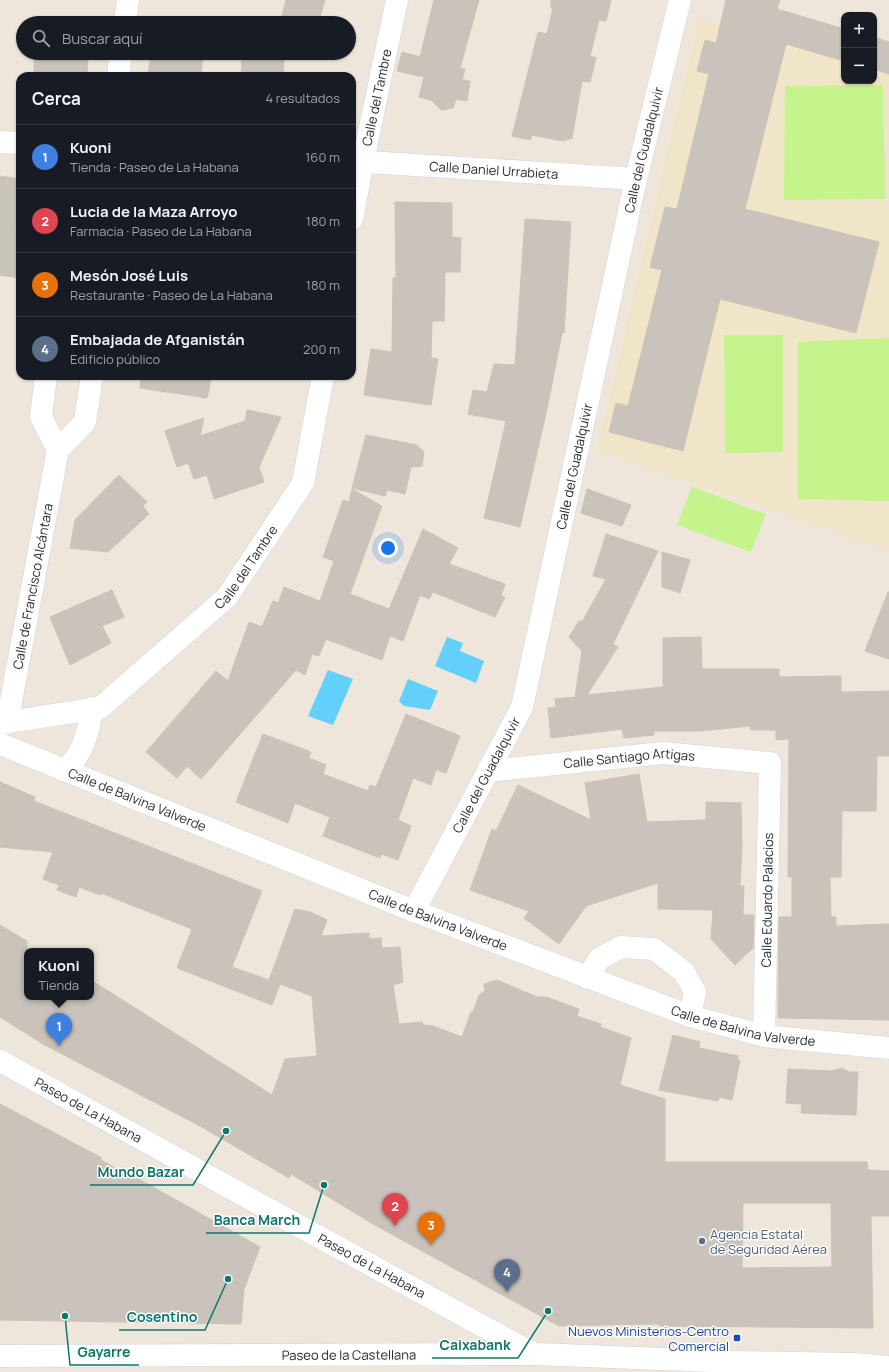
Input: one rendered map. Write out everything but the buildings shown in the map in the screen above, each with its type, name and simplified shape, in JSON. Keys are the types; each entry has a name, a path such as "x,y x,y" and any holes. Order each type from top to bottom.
{"street":[{"path":"126,16 128,0"},
{"name":"Calle del Tambre","path":"356,173 357,161 397,0"},
{"name":"Calle del Guadalquivir","path":"414,912 522,707 636,179 680,0"},
{"path":"119,72 120,60"},
{"path":"0,142 16,143"},
{"name":"Calle Daniel Urrabieta","path":"357,161 636,179"},
{"path":"46,380 41,417 58,450 85,422 91,380"},
{"name":"Calle del Tambre","path":"4,723 92,708 100,708 227,597 303,483 322,380"},
{"name":"Calle de Francisco Alcántara","path":"4,723 58,450"},
{"path":"63,770 71,765 78,757 92,708"},
{"name":"Calle de Balvina Valverde","path":"0,744 414,912 690,1016 764,1036 889,1048"},
{"name":"Calle Santiago Artigas","path":"488,772 663,753 770,763"},
{"name":"Calle Eduardo Palacios","path":"764,1036 770,763"},
{"path":"588,978 599,959 621,947 654,949 684,972 695,992 690,1016"},
{"name":"Paseo de La Habana","path":"0,1061 535,1354"},
{"name":"Paseo de la Castellana","path":"0,1356 535,1354 737,1362 855,1364 889,1367"}],"shaded area":[{"path":"699,19 841,60 841,84 877,84 877,70 889,74 889,551 597,450"}],"green space":[{"path":"883,85 885,199 784,200 785,86"},
{"path":"724,335 783,335 783,452 725,453"},
{"path":"889,338 889,501 798,499 798,342"},
{"path":"692,487 766,514 751,552 677,525"}],"water":[{"path":"447,637 463,643 460,651 484,661 476,683 435,666"},
{"path":"328,670 353,679 333,725 308,716"},
{"path":"408,679 438,691 430,710 404,706 399,701"}],"place":[{"name":"Kuoni","path":"59,1046"},
{"name":"Mundo Bazar","path":"226,1131"},
{"name":"Banca March","path":"324,1185"},
{"name":"Lucia de la Maza Arroyo","path":"395,1226"},
{"name":"Agencia Estatal de Seguridad Aérea","path":"702,1241"},
{"name":"Mesón José Luis","path":"431,1245"},
{"name":"Cosentino","path":"228,1279"},
{"name":"Embajada de Afganistán","path":"507,1292"},
{"name":"Caixabank","path":"548,1311"},
{"name":"Gayarre","path":"65,1316"},
{"name":"Nuevos Ministerios-Centro Comercial","path":"737,1338"}]}
